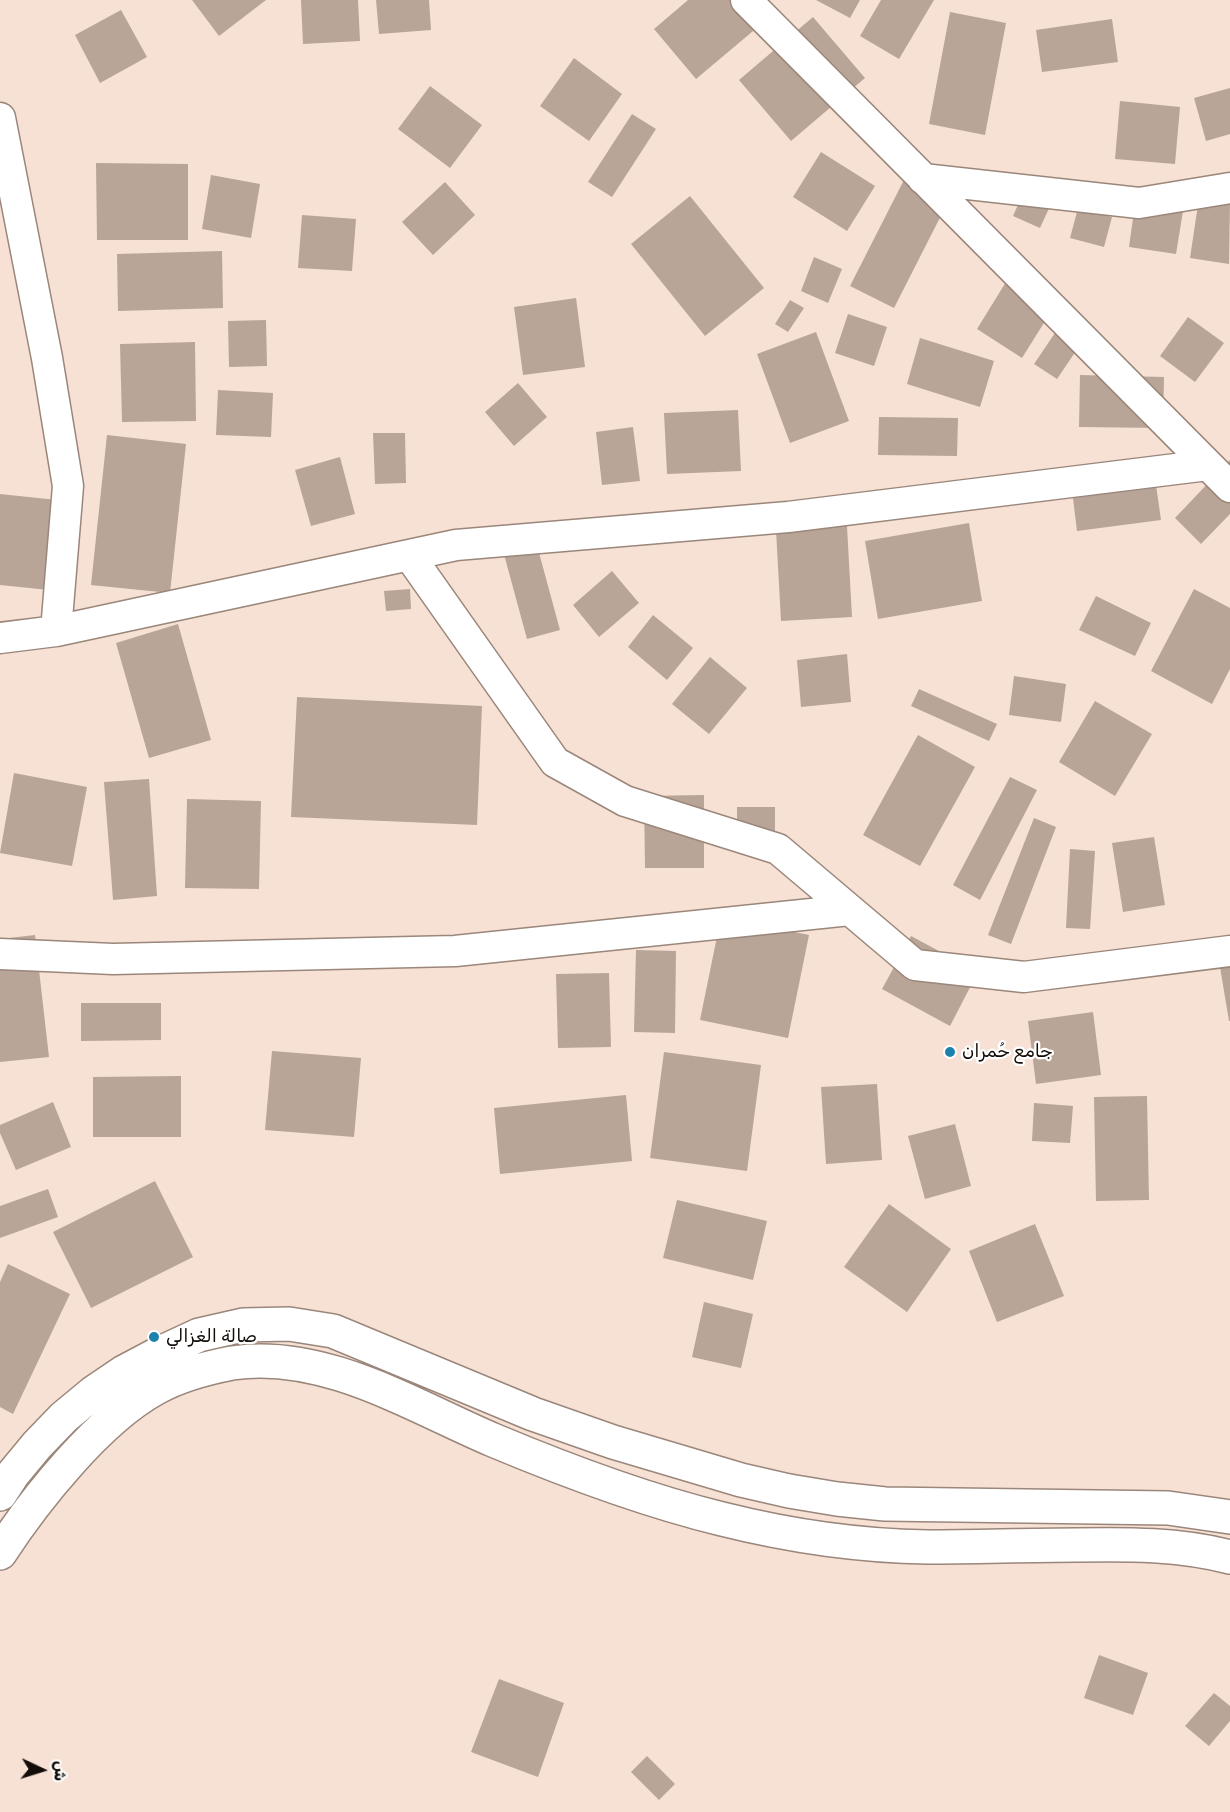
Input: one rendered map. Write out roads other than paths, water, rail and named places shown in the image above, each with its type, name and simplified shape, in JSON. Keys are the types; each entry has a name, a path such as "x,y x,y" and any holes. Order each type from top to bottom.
{"main road":[{"path":"0,1494 37,1444 64,1417 124,1372 199,1335 243,1325 289,1324 333,1331 532,1414 613,1442 741,1480 789,1491 885,1504 1168,1508 1230,1516"},
{"path":"0,1553 39,1499 72,1461 107,1424 130,1404 183,1375 236,1363 264,1362 293,1365 342,1375 379,1388 493,1440 557,1466 722,1519 817,1539 928,1547 1126,1544 1173,1547 1230,1557"},
{"path":"557,1466 572,1427"}],"street":[{"path":"746,0 1230,487"},
{"path":"0,118 47,358 68,486 56,631"},
{"path":"923,179 1139,203 1230,189"},
{"path":"0,638 56,631 456,545 788,517 1208,465"},
{"path":"409,555 555,762 626,801 778,849 915,965 1024,977 1230,951"},
{"path":"0,954 113,959 455,951 849,910"}],"place":[{"name":"جامع حُمران","path":"950,1052"},
{"name":"صالة الغزالي","path":"154,1337"}]}
